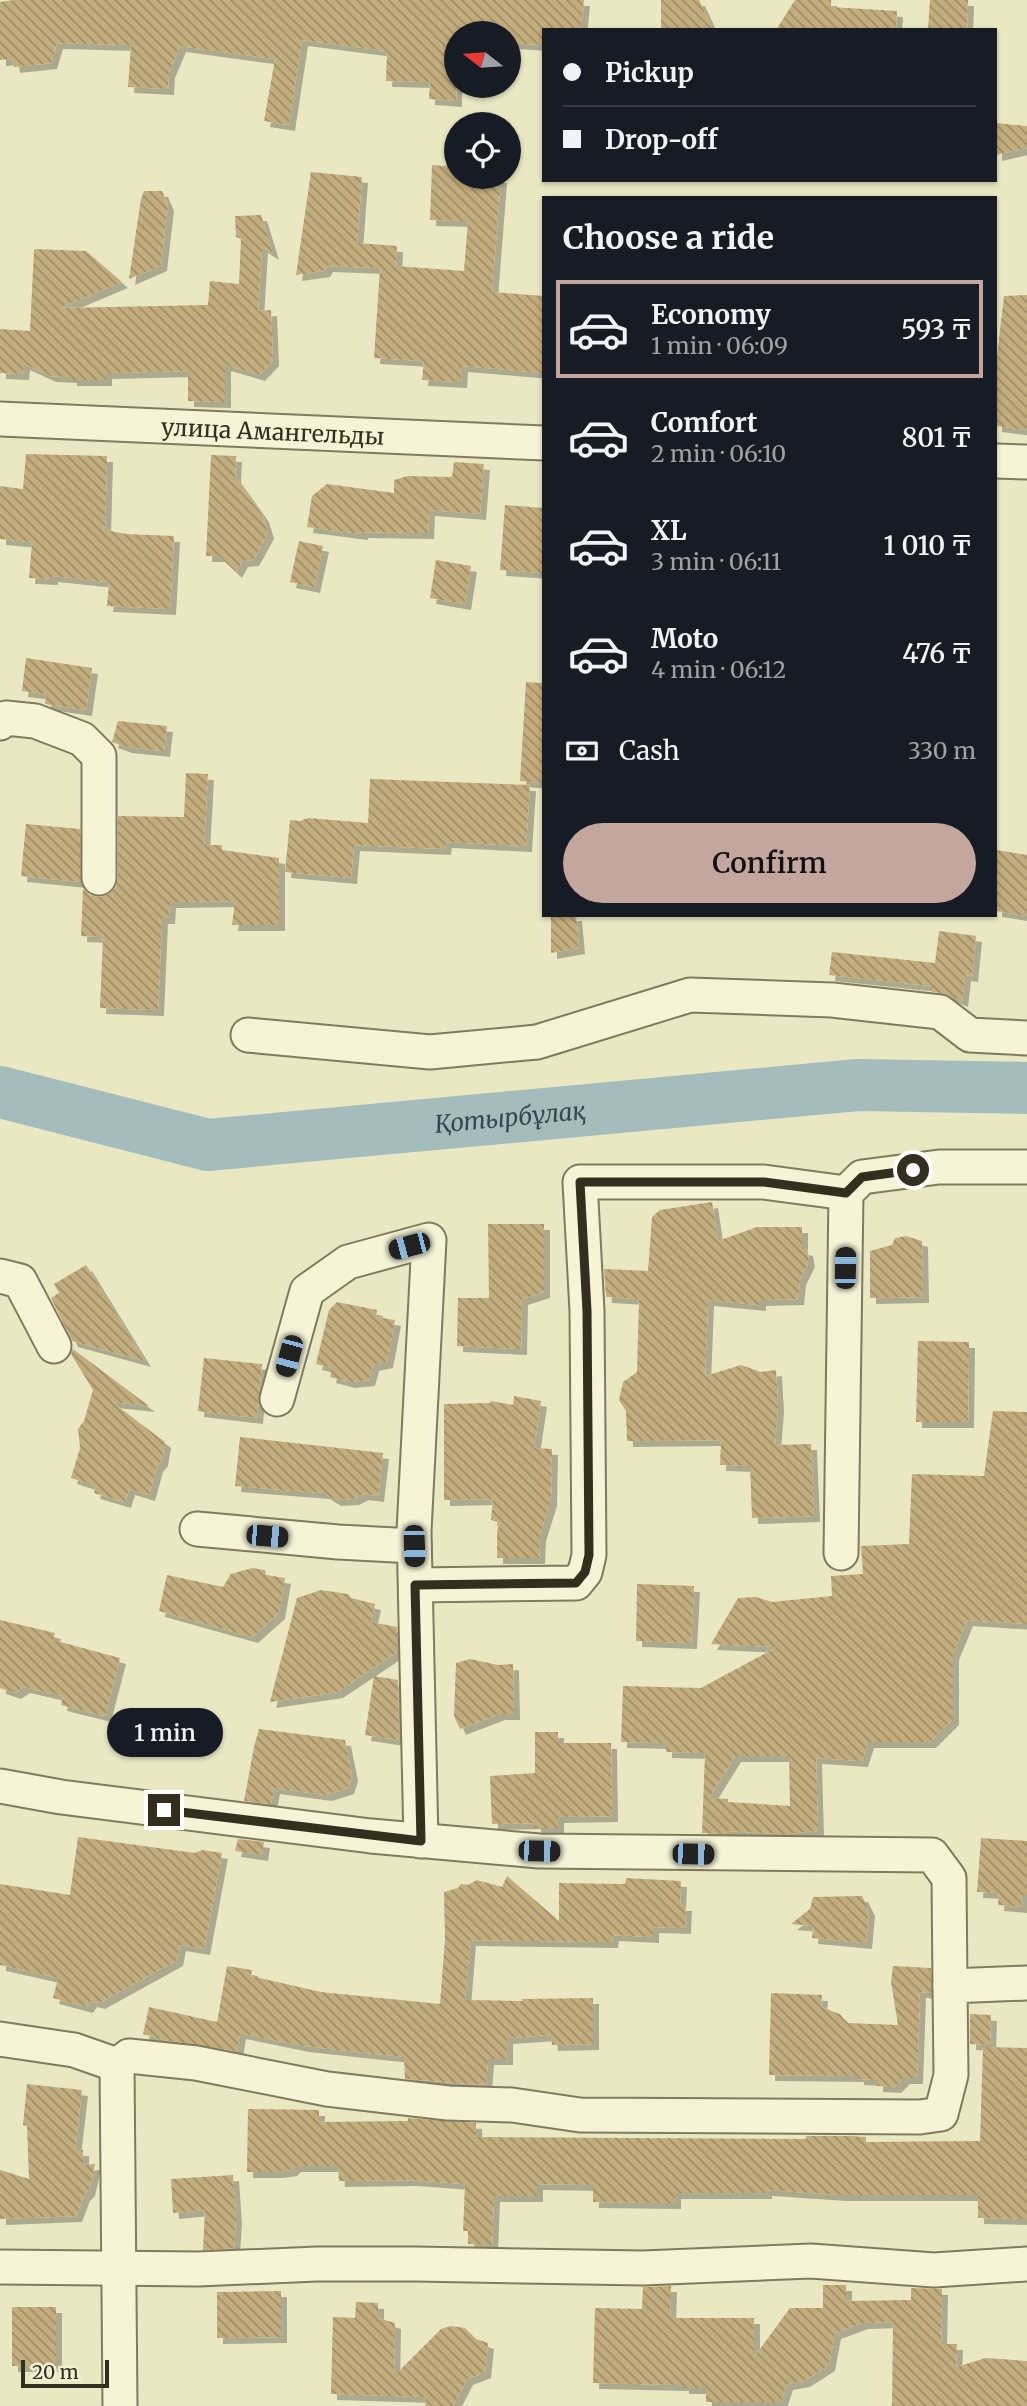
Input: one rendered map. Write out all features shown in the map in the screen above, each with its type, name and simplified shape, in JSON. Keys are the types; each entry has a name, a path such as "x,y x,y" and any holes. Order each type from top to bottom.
{"street":[{"name":"улица Амангельды","path":"0,419 542,443"},
{"path":"997,461 1027,462"},
{"path":"0,723 6,718 35,721 82,739 99,756 99,878"},
{"path":"248,1035 430,1052 537,1042 690,995 832,1000 940,1012 970,1035 1027,1038"},
{"path":"841,1553 846,1193 862,1177 939,1167 1027,1167"},
{"path":"415,1585 576,1583 585,1572 589,1555 587,1311 580,1182 764,1182 846,1193"},
{"path":"277,1399 307,1291 348,1262 429,1240 414,1546 421,1841"},
{"path":"0,1276 20,1281 54,1346"},
{"path":"197,1529 414,1546"},
{"path":"0,1786 61,1797 421,1841 539,1851 932,1855 949,1878 951,2075 941,2113 920,2117 580,2115 512,2105 448,2103 327,2089 196,2063 142,2057 129,2056 117,2065"},
{"path":"950,1986 1027,1983"},
{"path":"0,2039 74,2050 117,2065"},
{"path":"117,2065 120,2406"},
{"path":"0,2267 198,2270 317,2264 415,2264 643,2268 811,2260 934,2270 1027,2264"}],"building":[{"path":"14,0 584,0 581,28 542,28 542,45 522,44 522,21 444,21 444,98 456,98 456,101 429,99 430,82 386,81 387,51 302,40 289,125 264,121 275,59 180,46 169,72 168,89 128,87 131,45 57,43 51,63 14,67 13,59 0,60 0,2"},
{"path":"661,0 699,0 712,28 661,28"},
{"path":"795,0 831,0 831,7 897,11 896,28 777,28"},
{"path":"930,0 968,0 967,28 928,28"},
{"path":"997,123 1027,126 1027,148 997,155"},
{"path":"432,165 444,166 444,189 500,189 492,292 542,296 542,373 462,366 461,382 422,380 424,361 374,358 380,268 327,266 324,271 296,275 311,172 362,177 357,243 397,246 396,266 464,271 468,221 430,220"},
{"path":"144,191 162,191 168,205 161,265 129,279 141,199"},
{"path":"261,215 273,254 262,247 258,311 271,310 273,360 259,375 225,365 225,402 188,401 188,371 106,373 106,380 71,380 71,377 50,376 24,364 23,374 0,373 0,329 30,331 34,249 86,251 122,282 60,308 208,305 210,281 239,284 241,239 236,237 235,216"},
{"path":"1027,295 1027,430 997,426 997,356 1004,296"},
{"path":"26,454 107,456 105,530 126,534 174,536 170,609 107,606 109,582 52,576 52,579 29,578 32,542 0,539 0,486 23,489"},
{"path":"211,455 236,456 235,477 263,516 268,533 253,560 242,561 236,572 219,556 206,556"},
{"path":"454,462 484,464 480,514 429,510 428,533 362,534 307,527 312,496 327,484 394,493 394,480 408,476 452,477"},
{"path":"505,505 542,508 542,573 500,570"},
{"path":"299,541 323,546 314,587 290,582"},
{"path":"436,560 471,566 465,604 430,598"},
{"path":"26,658 92,668 86,710 45,704 46,694 22,691"},
{"path":"526,682 542,683 542,783 520,781"},
{"path":"118,721 167,726 164,751 126,747 112,742"},
{"path":"186,773 208,774 204,845 222,845 222,850 279,858 279,925 232,925 235,901 170,902 169,918 162,918 158,1010 100,1008 103,937 81,936 83,889 90,895 100,897 109,894 116,887 118,816 184,817"},
{"path":"370,779 530,785 526,846 446,842 445,849 354,845 351,878 285,872 290,820 308,818 368,823"},
{"path":"26,824 80,829 81,882 21,876"},
{"path":"997,850 1027,855 1027,916 997,911"},
{"path":"551,917 576,917 579,948 551,953"},
{"path":"939,931 976,936 972,976 965,975 962,1001 943,993 932,992 932,986 829,975 832,952 935,963"},
{"path":"712,1202 718,1241 757,1227 802,1227 802,1249 807,1250 809,1261 800,1279 798,1299 760,1300 760,1305 708,1300 705,1376 741,1365 761,1372 776,1370 778,1406 775,1445 811,1444 814,1516 752,1518 750,1466 720,1465 721,1440 627,1441 626,1411 619,1400 623,1382 637,1372 639,1299 606,1297 604,1269 648,1271 652,1217 660,1210"},
{"path":"488,1224 544,1224 544,1292 522,1299 521,1349 457,1346 458,1298 489,1298"},
{"path":"906,1236 922,1241 923,1297 870,1298 870,1251 892,1245 895,1238"},
{"path":"86,1265 145,1361 72,1341 51,1298 59,1293 54,1284"},
{"path":"337,1302 377,1310 376,1317 395,1320 387,1362 373,1365 369,1380 349,1382 330,1377 332,1368 316,1364 329,1310"},
{"path":"918,1341 969,1342 968,1422 916,1422"},
{"path":"73,1349 149,1406 112,1402 165,1442 162,1460 157,1466 149,1495 129,1489 125,1502 94,1493 96,1486 71,1478 80,1448 78,1429 84,1421 93,1390 71,1354"},
{"path":"204,1358 262,1364 257,1418 198,1411"},
{"path":"514,1396 541,1401 534,1448 552,1449 551,1500 540,1535 539,1558 497,1558 497,1531 500,1523 491,1520 493,1499 444,1500 444,1404 491,1401 513,1405"},
{"path":"993,1411 1027,1412 1027,1624 967,1620 953,1654 953,1719 930,1742 868,1742 862,1761 816,1758 818,1831 783,1834 727,1831 727,1834 702,1833 705,1753 666,1752 666,1743 621,1742 623,1686 701,1688 777,1647 711,1644 738,1598 756,1597 772,1602 832,1596 831,1576 863,1574 861,1546 909,1544 912,1474 984,1476","holes":["735,1756 789,1756 790,1806 728,1802 728,1799 709,1798"]},
{"path":"240,1437 383,1453 378,1496 363,1494 353,1499 335,1500 324,1493 235,1486"},
{"path":"252,1568 265,1570 266,1575 285,1578 279,1613 252,1637 159,1611 167,1575 223,1587 231,1574"},
{"path":"637,1584 694,1586 691,1643 636,1641"},
{"path":"321,1590 348,1594 351,1598 375,1604 371,1622 397,1627 397,1652 337,1692 270,1702 297,1598"},
{"path":"0,1620 55,1633 53,1640 120,1658 105,1716 61,1705 63,1696 24,1687 15,1693 0,1688"},
{"path":"470,1659 498,1665 513,1664 514,1714 499,1714 460,1729 454,1716 456,1663"},
{"path":"374,1676 398,1680 399,1740 365,1735"},
{"path":"259,1729 345,1740 352,1775 348,1788 326,1795 274,1788 271,1804 244,1801"},
{"path":"535,1732 558,1732 558,1743 611,1743 612,1816 558,1817 558,1828 535,1828 535,1823 492,1824 490,1776 535,1773"},
{"path":"78,1837 195,1853 202,1850 222,1853 204,1949 180,1945 177,1960 99,2003 91,2001 87,2007 53,1998 58,1978 0,1965 0,1884 70,1895"},
{"path":"981,1838 1027,1841 1027,1895 1022,1895 1021,1907 998,1905 999,1893 977,1892"},
{"path":"238,1839 264,1842 262,1855 235,1851"},
{"path":"507,1876 559,1921 559,1883 625,1884 626,1878 681,1881 680,1905 686,1905 685,1928 653,1927 653,1937 613,1935 612,1942 470,1940 465,2000 593,1998 593,2044 552,2045 551,2035 507,2038 507,2059 488,2059 486,2085 405,2079 404,2057 303,2046 240,2033 237,2051 164,2040 143,2034 149,2007 217,2022 227,1966 252,1970 251,1976 321,1992 440,2004 445,1939 444,1892 477,1880 502,1887"},
{"path":"862,1896 869,1910 866,1943 812,1938 813,1926 791,1924 810,1909 813,1897"},
{"path":"893,1966 931,1968 931,1993 920,1992 917,2078 904,2078 895,2087 877,2086 877,2080 858,2079 858,2076 769,2075 771,1993 822,1995 821,2007 840,2014 847,2023 898,2025 891,1982"},
{"path":"970,2014 991,2015 990,2045 970,2044"},
{"path":"983,2047 1027,2048 1027,2219 978,2218 978,2195 841,2195 766,2190 766,2193 675,2193 675,2203 593,2202 593,2185 537,2184 537,2196 494,2196 492,2245 468,2244 468,2231 463,2231 465,2184 411,2180 339,2181 338,2166 295,2166 291,2170 277,2172 247,2172 248,2109 319,2110 319,2122 408,2121 408,2118 476,2123 476,2137 806,2139 806,2136 849,2136 866,2137 866,2142 980,2141"},
{"path":"27,2084 82,2090 75,2150 83,2150 83,2165 95,2164 89,2190 84,2195 76,2216 0,2219 0,2170 29,2179 27,2126 23,2125"},
{"path":"233,2175 236,2218 234,2248 203,2250 205,2210 173,2213 171,2179"},
{"path":"823,2285 846,2285 846,2301 911,2300 911,2288 942,2289 941,2344 957,2344 956,2367 986,2358 1027,2361 1027,2406 892,2406 893,2322 862,2323 835,2333 829,2365 804,2381 787,2384 781,2402 706,2402 706,2388 593,2383 595,2308 642,2309 643,2287 671,2286 670,2318 754,2318 754,2357 790,2308 823,2308"},
{"path":"281,2291 281,2337 217,2338 217,2292"},
{"path":"356,2302 378,2303 378,2318 395,2323 394,2376 441,2329 451,2326 465,2328 476,2339 488,2343 485,2372 467,2379 453,2406 425,2406 426,2397 331,2394 333,2317 355,2318"},
{"path":"12,2307 56,2307 56,2366 12,2366"}],"waterway":[{"name":"Қотырбұлақ","path":"0,1092 208,1145 858,1085 1027,1088"}],"route":[{"path":"164,1810 421,1841 415,1585 576,1583 585,1572 589,1555 587,1311 580,1182 764,1182 846,1193 862,1177 913,1170"}]}
